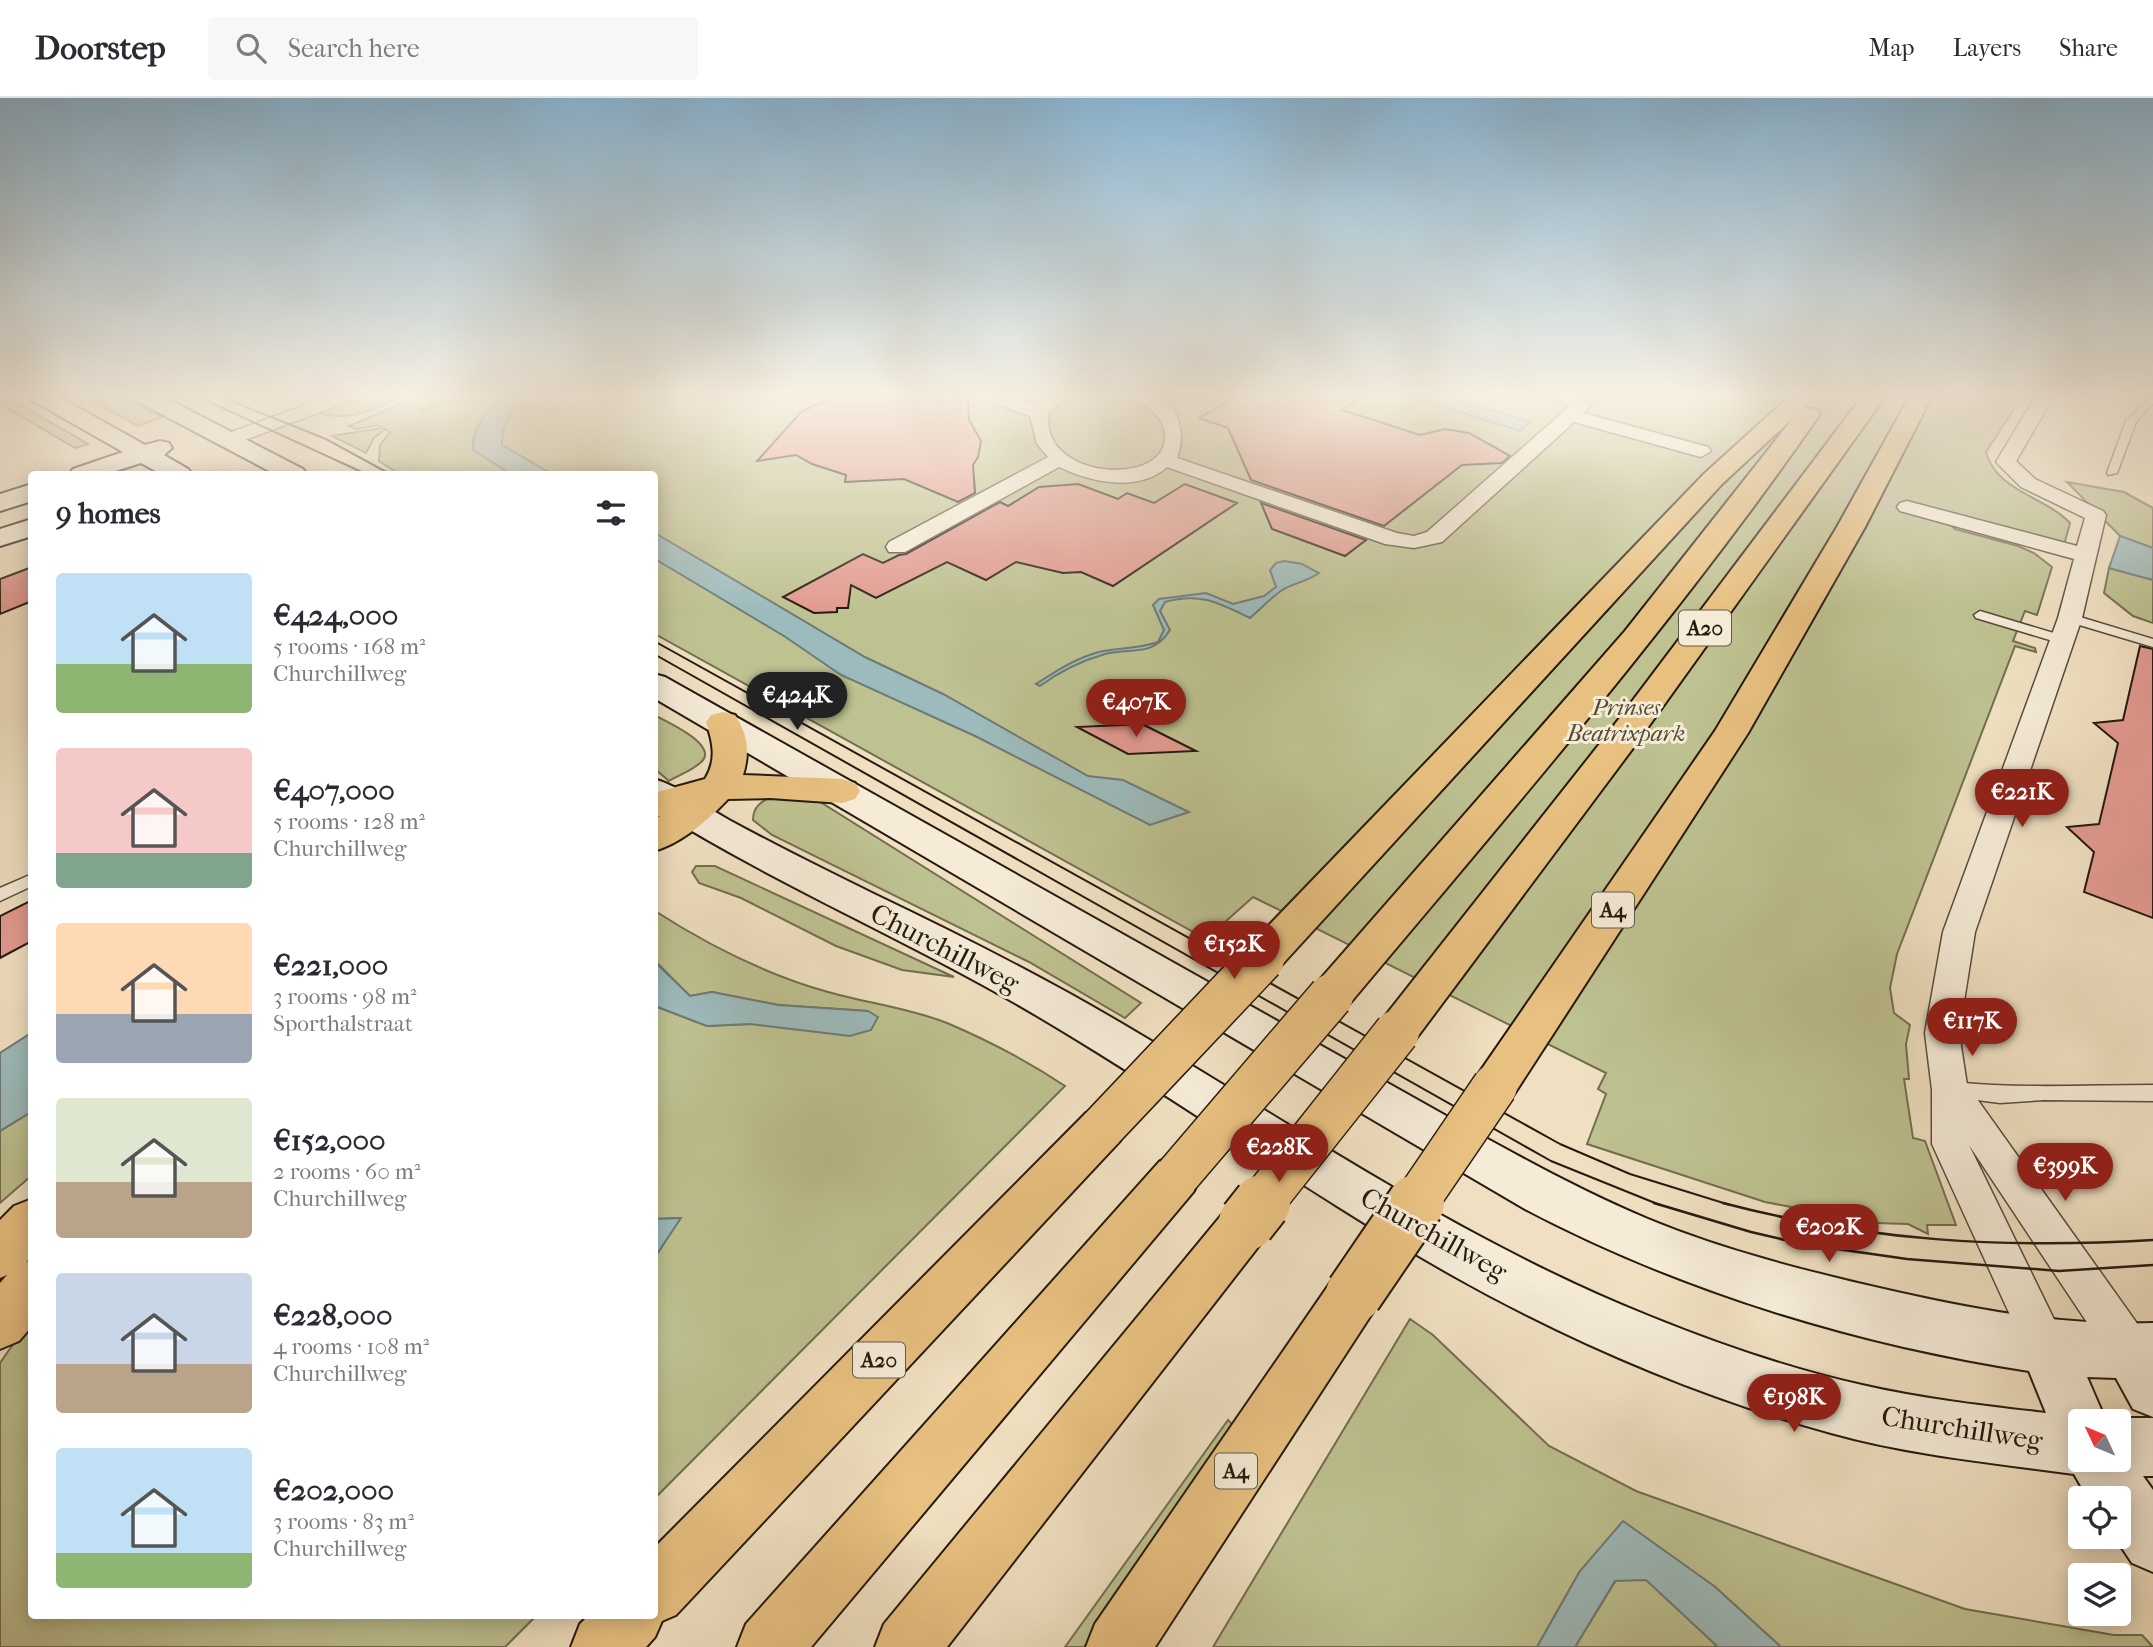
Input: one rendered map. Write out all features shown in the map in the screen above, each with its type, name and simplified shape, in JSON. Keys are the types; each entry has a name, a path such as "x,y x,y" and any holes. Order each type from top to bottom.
{"highway":[{"name":"A20","path":"658,1589 1103,1127 1727,466"},
{"name":"A20","path":"769,1647 1177,1176 1582,702 1771,466"},
{"name":"A20","path":"907,1647 1397,1032 1629,730 1823,466"},
{"name":"A4","path":"1118,1647 1731,733 1883,466"},
{"path":"719,787 728,773 733,749 723,722"},
{"path":"658,827 667,803 719,787 769,786 842,791"},
{"path":"0,1254 28,1226"},
{"path":"0,1323 28,1290"},
{"path":"603,1647 629,1619"}],"main road":[{"path":"113,471 154,467"},
{"path":"0,503 28,493"},
{"path":"0,521 28,511"},
{"path":"0,538 28,528"},
{"path":"658,686 1440,1136 1599,1221 1720,1269 1830,1302 1950,1331 2146,1363"},
{"name":"Churchillweg","path":"667,803 716,832 1053,1004 1372,1201 1472,1259 1590,1316 1700,1361 1832,1406 1913,1423 2068,1444"},
{"path":"2046,1346 2073,1409"},
{"path":"2132,1447 2153,1447"},
{"path":"2104,1472 2153,1542"}],"street":[{"path":"897,547 1045,466"},
{"path":"1073,466 1096,475 1122,477 1144,473 1157,466"},
{"path":"1182,466 1392,539 1414,542 1434,537 1503,466"},
{"path":"2010,466 2028,483 2096,515 2066,629 1959,932 1942,1033 1950,1090 1951,1144 2046,1346"},
{"path":"1907,507 2085,555"},
{"path":"1950,1090 1999,1155 2057,1247 2146,1363"}],"lane":[{"path":"2112,473 2114,466"},
{"path":"1980,615 2153,643"},
{"path":"0,895 28,881"},
{"path":"1950,1090 2000,1096 2044,1092 2153,1093"}],"green space":[{"name":"Prinses Beatrixpark","path":"387,466 1992,466 2011,485 2048,506 2070,523 2064,545 1934,510 1955,529 2018,546 2034,553 2052,567 2037,615 2025,611 2013,641 2035,648 2036,652 2015,646 1897,954 1890,988 1894,1013 1910,1025 1906,1044 1909,1079 1904,1079 1913,1138 1925,1141 1956,1225 1927,1225 1928,1234 1908,1224 1875,1223 1765,1202 1587,1144 1606,1094 1598,1089 1606,1073 1253,897 1206,939 658,636 658,471 394,471"},
{"path":"2067,482 2124,492 2153,508 2153,548 2120,536"},
{"path":"2109,568 2153,580 2153,623 2133,616 2104,593"},
{"path":"658,717 696,740 703,747 705,754 696,766 669,781 658,772"},
{"path":"776,794 817,800 1141,1003 1125,1018 1029,962 772,835 753,820 753,815 760,804"},
{"path":"696,866 715,866 954,977 902,970 836,946 741,898 699,883 692,872"},
{"path":"658,913 717,947 783,977 828,992 918,1013 947,1023 1037,1068 1065,1086 658,1495 658,1252 680,1218 658,1219 658,1007 707,1026 868,1011 778,1005 712,992 690,996 658,964"},
{"path":"28,1114 28,1179 0,1203 0,1131"},
{"path":"1410,1319 1433,1335 1549,1446 1636,1491 1965,1609 2114,1635 2142,1635 2153,1647 1781,1647 1714,1586 1580,1571 1537,1647 1213,1647"},
{"path":"28,1323 28,1619 533,1619 505,1647 0,1647 0,1363"},
{"path":"1228,1420 1236,1428 1084,1647 1065,1647"},
{"path":"1616,1580 1647,1580 1718,1647 1575,1647"}],"water":[{"path":"499,466 539,466 547,471 506,471"},
{"path":"658,535 865,657 943,694 1088,776 1123,780 1189,812 1150,825 975,736 841,675 784,636 658,561"},
{"path":"2120,536 2153,548 2153,580 2109,568"},
{"path":"1284,561 1302,564 1319,573 1280,592 1250,618 1219,604 1199,599 1165,602 1160,611 1170,630 1156,645 1141,650 1105,654 1079,663 1040,686 1036,684 1066,665 1091,655 1158,642 1164,630 1153,605 1159,599 1206,593 1233,604 1264,596 1276,587 1270,570 1276,563"},
{"path":"658,965 690,996 712,992 778,1005 868,1011 878,1017 871,1030 850,1036 750,1024 707,1026 658,1007"},
{"path":"28,1035 28,1114 0,1131 0,1053"},
{"path":"681,1218 658,1252 658,1219"},
{"path":"1623,1521 1714,1586 1781,1647 1718,1647 1646,1580 1615,1581 1575,1647 1537,1647 1580,1571"}],"building":[{"path":"819,466 973,466 975,493 958,502 904,479 845,482 846,475"},
{"path":"1245,466 1460,466 1384,526 1251,480"},
{"path":"1078,484 1118,499 1127,493 1154,503 1185,484 1237,503 1113,586 1081,572 1063,573 1016,562 986,580 947,562 876,598 851,585 848,608 837,608 837,612 814,613 783,597 863,554 883,563 906,554 1000,502 1008,506 1039,487"},
{"path":"1261,503 1366,540 1345,556 1272,529"},
{"path":"28,568 28,603 0,614 0,579"},
{"path":"2140,646 2153,649 2153,918 2084,892 2094,852 2067,827 2099,824 2118,743 2094,723 2123,720"},
{"path":"1142,724 1196,751 1128,754 1077,727"},
{"path":"28,902 28,943 0,958 0,916"}],"tunnel":[{"path":"1757,466 1907,507"}],"tram line":[{"path":"349,466 359,471"},
{"path":"376,466 385,471"},
{"path":"658,643 1560,1144 1630,1174 1725,1204"},
{"path":"658,656 1551,1161 1658,1204"},
{"path":"1654,1203 1658,1204"},
{"path":"1658,1204 1802,1244 1907,1259 2059,1271 2153,1265"},
{"path":"1725,1204 1830,1226 1936,1239 2043,1243 2153,1240"},
{"path":"1725,1204 1730,1205"}]}
